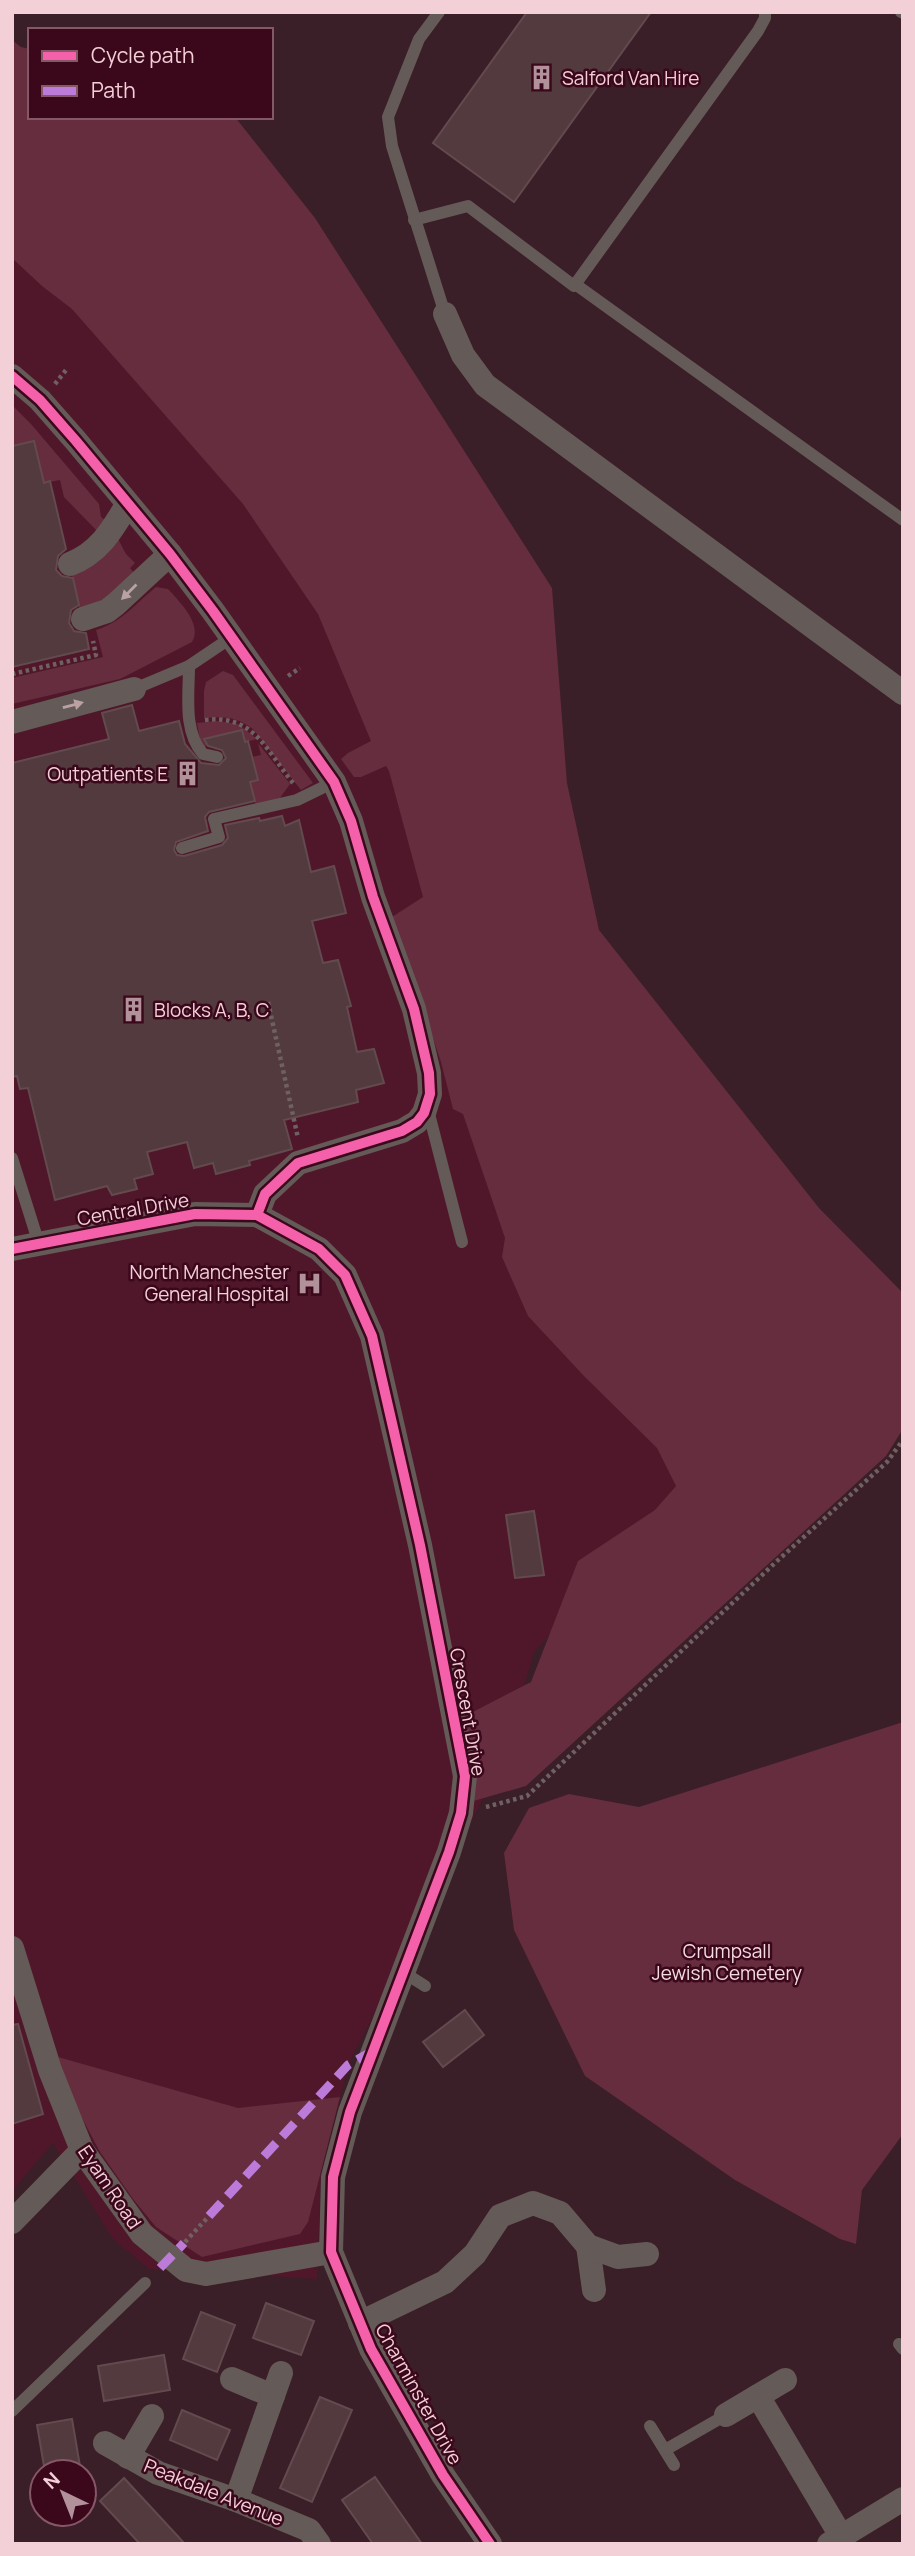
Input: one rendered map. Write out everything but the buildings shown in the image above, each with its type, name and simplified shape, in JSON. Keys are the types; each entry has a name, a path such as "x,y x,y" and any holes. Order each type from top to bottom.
{"street":[{"path":"445,314 463,355 485,384 903,693"},
{"path":"12,376 40,400 170,554 334,782 351,821 373,897 414,1009 429,1073 430,1094 427,1106 417,1122 402,1130 298,1163 265,1194 257,1215"},
{"path":"69,564 88,556 101,544 127,505"},
{"path":"83,619 107,611 170,554"},
{"path":"12,722 134,689"},
{"name":"Central Drive","path":"12,1249 195,1214 257,1215"},
{"name":"Crescent Drive","path":"257,1215 319,1249 345,1275 372,1336 419,1545 465,1776 461,1814 449,1852 350,2112 333,2177 331,2252"},
{"name":"Eyam Road","path":"12,1948 50,2070 82,2150 142,2234 186,2270 206,2274 331,2252"},
{"path":"12,2222 82,2150"},
{"path":"360,2323 445,2282 475,2254 500,2216 533,2203 560,2213 588,2246 618,2257 648,2254"},
{"path":"588,2246 593,2290"},
{"name":"Charminster Drive","path":"331,2252 371,2349 443,2475 491,2544"},
{"path":"232,2379 277,2385 236,2500"},
{"path":"726,2415 785,2380"},
{"path":"758,2396 835,2540 903,2499"},
{"path":"128,2457 152,2416"},
{"name":"Peakdale Avenue","path":"105,2443 158,2473 236,2500 309,2530 319,2544"}],"lane":[{"path":"439,12 419,39 388,117 392,146 445,314"},
{"path":"575,284 758,32 765,12"},
{"path":"414,220 468,206 574,286 575,284 903,520"},
{"path":"134,689 189,666 232,637"},
{"path":"189,666 192,737 203,754 216,757"},
{"path":"182,848 219,838 214,819 304,797 334,782"},
{"path":"427,1106 462,1241"},
{"path":"12,1158 17,1188 39,1244"},
{"path":"403,1972 425,1986"},
{"path":"12,2411 145,2283"},
{"path":"665,2450 726,2415"},
{"path":"650,2426 674,2465"}],"path":[{"path":"50,390 66,370"},
{"path":"281,680 300,667"},
{"path":"200,720 225,719 247,726 304,797"},
{"path":"268,1002 303,1161"},
{"path":"461,1814 527,1796 776,1562 887,1462 903,1440"},
{"path":"184,2243 209,2216"}],"shaded area":[{"name":"North Manchester General Hospital","path":"12,210 285,490 707,1463 534,1652 502,1761 348,2065 321,2173 317,2279 149,2269 113,2239 53,2143 12,2191"}],"green space":[{"path":"12,40 28,49 28,119 237,119 315,218 552,588 567,783 599,930 819,1208 903,1293 903,1429 886,1456 526,1786 470,1802 465,1716 531,1682 578,1561 655,1510 676,1486 657,1448 528,1316 502,1257 505,1238 463,1114 453,1109 441,1062 392,917 423,897 389,771 386,766 361,777 354,777 341,759 371,741 318,614 243,504 72,309 12,258"},
{"path":"12,405 99,504 101,517 106,521 99,533 64,497 60,480 44,483 12,446"},
{"path":"117,537 126,554 135,563 130,568 135,574 119,591 80,611 71,571"},
{"path":"156,587 168,589 189,614 195,628 192,642 120,679 12,704 12,678 103,657 96,630 121,617"},
{"path":"223,671 233,675 313,783 301,790 247,725 230,718 204,718 206,682"},
{"path":"216,721 238,724 257,739 245,742 242,730 216,736 217,743 203,747 197,723"},
{"path":"258,743 290,784 280,798 256,806 250,782 258,780 252,757 261,755"},
{"name":"Crumpsall Jewish Cemetery","path":"903,1722 903,2134 862,2190 856,2244 840,2239 735,2180 585,2076 514,1930 504,1853 529,1808 569,1794 639,1807"},
{"path":"58,2057 238,2108 340,2097 308,2222 300,2234 202,2257 156,2227 100,2152 74,2103"}],"marked path":[{"path":"209,2216 348,2065 373,2051"},
{"path":"160,2268 184,2243"}],"cycle path":[{"path":"12,376 40,400 170,554 334,782 351,821 373,897 414,1009 429,1073 430,1094 424,1113 417,1122 402,1131 298,1163 265,1194 257,1215"},
{"path":"12,1249 195,1214 257,1215 319,1249 345,1275 372,1336 420,1545 465,1776 461,1813 449,1852 350,2112 333,2177 331,2252 371,2349 443,2475 490,2544"}],"place":[{"name":"Salford Van Hire","path":"542,78"},
{"name":"Outpatients E","path":"188,774"},
{"name":"Blocks A, B, C","path":"134,1010"},
{"name":"North Manchester General Hospital","path":"309,1283"}]}
